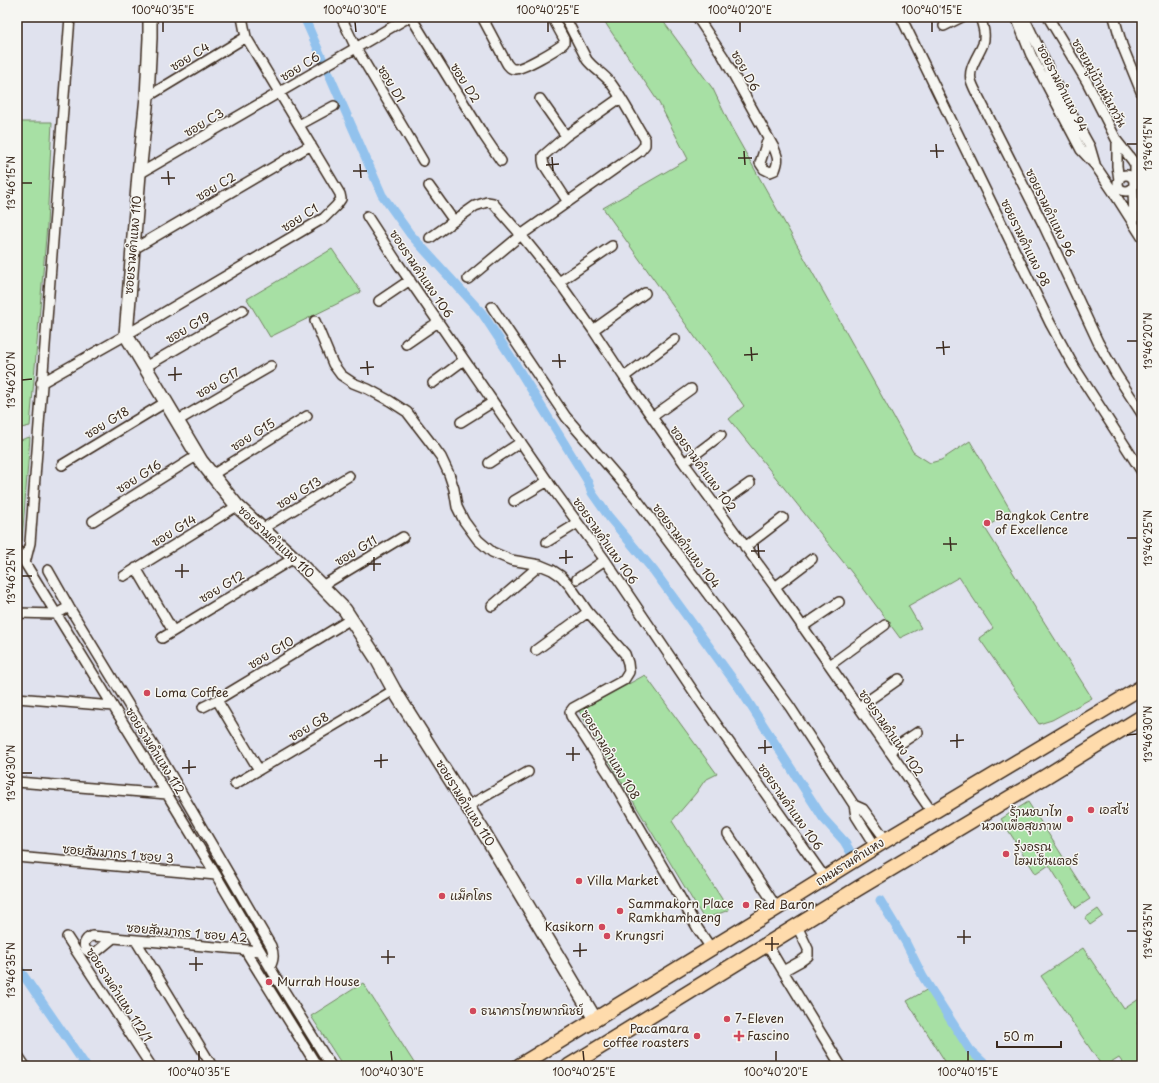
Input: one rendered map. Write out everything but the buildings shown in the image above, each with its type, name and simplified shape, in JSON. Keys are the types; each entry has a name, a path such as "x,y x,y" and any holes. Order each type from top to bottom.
{"main road":[{"name":"ถนนรามคำแหง","path":"529,1064 595,1019 881,843 1142,687"},
{"path":"569,1066 1142,717"}],"street":[{"path":"25,563 30,543 70,17"},
{"name":"ซอยรามคำแหง 110","path":"150,17 146,97 126,335 177,421 212,475 237,506 294,558 345,610 468,806 595,1019"},
{"name":"ซอย C1","path":"42,383 324,218 341,199 340,194 246,37 242,17"},
{"name":"ซอย D1","path":"341,17 356,48 423,161"},
{"name":"ซอย C6","path":"280,93 410,17"},
{"name":"ซอย D2","path":"410,17 501,161"},
{"path":"482,17 507,64 511,69 516,70 541,58 564,43 564,39 552,17"},
{"name":"ซอย D6","path":"696,17 723,56 768,138"},
{"name":"ซอยรามคําแหง 98","path":"901,17 1054,330 1077,372 1142,472"},
{"path":"944,26 962,17"},
{"name":"ซอยรามคําแหง 96","path":"980,17 984,33 983,43 973,66 971,80 1043,224 1098,342 1116,374 1142,414"},
{"name":"ซอยรามคําแหง 94","path":"1016,17 1031,55 1081,150 1095,165 1142,237"},
{"name":"ซอยรามคําแหง 94","path":"1024,17 1060,93 1090,147 1095,165"},
{"name":"ซอยหมู่บ้านนันทวัน","path":"1048,17 1087,82 1117,141 1135,165 1134,224"},
{"path":"1114,17 1122,45 1142,94"},
{"path":"468,279 522,235 640,151 645,145 644,139 620,98 609,81 587,60 566,20"},
{"name":"ซอย C4","path":"146,97 246,37"},
{"name":"ซอย C3","path":"139,174 280,93"},
{"path":"568,202 542,160 543,156 566,136 620,98"},
{"path":"540,99 566,136"},
{"path":"299,125 334,106"},
{"name":"ซอยหมู่บ้านนันทวัน","path":"1117,141 1119,184 1125,209"},
{"name":"ซอย C2","path":"132,250 311,145"},
{"path":"1123,175 1126,175 1132,177 1134,185 1126,191 1119,184 1123,175"},
{"path":"430,186 454,221"},
{"name":"ซอยรามคําแหง 102","path":"430,238 476,206 487,202 493,203 522,235 559,282 652,418 775,587 932,812"},
{"name":"ซอยรามคําแหง 106","path":"367,216 493,402 605,560 698,698 825,878"},
{"path":"559,282 612,246"},
{"path":"379,301 410,280"},
{"path":"593,330 646,294"},
{"name":"ซอยรามคําแหง 104","path":"492,307 562,412 635,497 736,632 790,707 854,805 856,816 881,843"},
{"name":"ซอย G19","path":"145,367 243,310"},
{"name":"ซอยรามคำแหง 108","path":"315,321 333,364 341,375 353,383 390,401 406,412 430,442 441,457 449,474 454,489 457,507 464,521 478,540 492,552 511,560 540,565 561,576 570,586 588,612 625,654 629,672 624,680 573,708 570,712 571,716 610,776 698,929 711,948"},
{"path":"406,344 438,322"},
{"path":"624,377 675,339"},
{"path":"433,383 464,360"},
{"name":"ซอย G17","path":"177,421 271,366"},
{"path":"652,418 692,389"},
{"name":"ซอย G18","path":"62,465 166,402"},
{"path":"461,422 493,402"},
{"name":"ซอย G15","path":"212,475 306,416"},
{"path":"684,463 721,435"},
{"path":"489,463 521,442"},
{"name":"ซอย G16","path":"93,521 198,455"},
{"name":"ซอย G13","path":"262,529 348,476"},
{"path":"514,501 548,481"},
{"path":"716,507 750,483"},
{"name":"ซอย G14","path":"124,576 237,506"},
{"path":"745,547 784,518"},
{"path":"547,542 578,523"},
{"name":"ซอย G11","path":"322,586 403,537"},
{"name":"ซอยรามคำแหง 112","path":"17,550 159,780 260,951 331,1066"},
{"name":"ซอย G12","path":"162,638 294,558"},
{"path":"775,587 812,559"},
{"path":"577,579 605,560"},
{"path":"492,606 540,565"},
{"path":"136,568 173,631"},
{"name":"ซอยรามคำแหง 112","path":"48,570 170,773 271,946 274,954 270,967"},
{"path":"802,627 839,602"},
{"path":"17,613 56,614 69,607"},
{"path":"536,650 588,612"},
{"name":"ซอย G10","path":"203,707 351,619"},
{"path":"830,665 885,625"},
{"path":"859,707 899,679"},
{"name":"ซอย G8","path":"235,784 394,690"},
{"path":"17,698 113,706"},
{"path":"217,700 259,770"},
{"path":"889,751 918,732"},
{"path":"468,806 528,772"},
{"path":"159,780 170,773"},
{"path":"17,782 167,794"},
{"path":"728,834 777,908"},
{"name":"ซอยสัมมากร 1 ซอย 3","path":"17,857 216,875"},
{"path":"225,890 235,883"},
{"path":"783,971 808,956 808,949 797,926"},
{"name":"ซอยรามคำแหง 112/1","path":"67,937 151,1066"},
{"name":"ซอยสัมมากร 1 ซอย A2","path":"112,939 260,951"},
{"path":"136,941 212,1066"},
{"path":"768,944 841,1066"},
{"path":"245,950 316,1066"},
{"path":"17,1054 25,1066"}],"green space":[{"path":"602,17 660,17 713,89 731,127 913,452 930,463 941,460 970,441 1011,511 985,528 1092,698 1052,720 1039,724 979,638 993,628 959,577 908,606 921,628 900,638 852,573 729,419 744,406 603,208 688,159 659,103"},
{"path":"17,121 52,122 47,225 30,426 17,429"},
{"path":"332,249 361,292 270,337 247,299"},
{"path":"30,437 22,541 19,542 17,539 17,441"},
{"path":"645,675 717,774 705,780 672,821 729,910 704,919 579,711"},
{"path":"1028,802 1090,899 1076,908 1049,865 1036,874 1001,819"},
{"path":"1098,909 1103,916 1090,925 1085,918"},
{"path":"1083,948 1124,1009 1142,997 1142,1019 1137,1023 1142,1031 1142,1066 1125,1066 1119,1058 1106,1066 1102,1066 1041,976"},
{"path":"363,983 416,1066 343,1066 311,1016"},
{"path":"930,988 965,1048 983,1066 948,1066 907,1001"}],"waterway":[{"path":"304,17 382,195 410,234 482,313 587,480 592,493 609,517 654,571 740,689 823,818 844,841 854,858"},
{"path":"880,900 906,943 923,977 970,1050 987,1066"},
{"path":"17,966 86,1066"}],"place":[{"name":"Bangkok Centre of Excellence","path":"987,523"},
{"name":"Loma Coffee","path":"147,693"},
{"name":"เอสโซ่","path":"1091,810"},
{"name":"ร้านชบาไท นวดเพื่อสุขภาพ","path":"1070,819"},
{"name":"รุ่งอรุณ โฮมเซ็นเตอร์","path":"1006,854"},
{"name":"Villa Market","path":"579,881"},
{"name":"แม็คโคร","path":"442,896"},
{"name":"Red Baron","path":"746,905"},
{"name":"Sammakorn Place Ramkhamhaeng","path":"620,911"},
{"name":"Kasikorn","path":"602,927"},
{"name":"Krungsri","path":"607,936"},
{"name":"Murrah House","path":"269,982"},
{"name":"ธนาคารไทยพาณิชย์","path":"473,1011"},
{"name":"7-Eleven","path":"727,1019"},
{"name":"Pacamara coffee roasters","path":"697,1036"},
{"name":"Fascino","path":"739,1036"}]}
